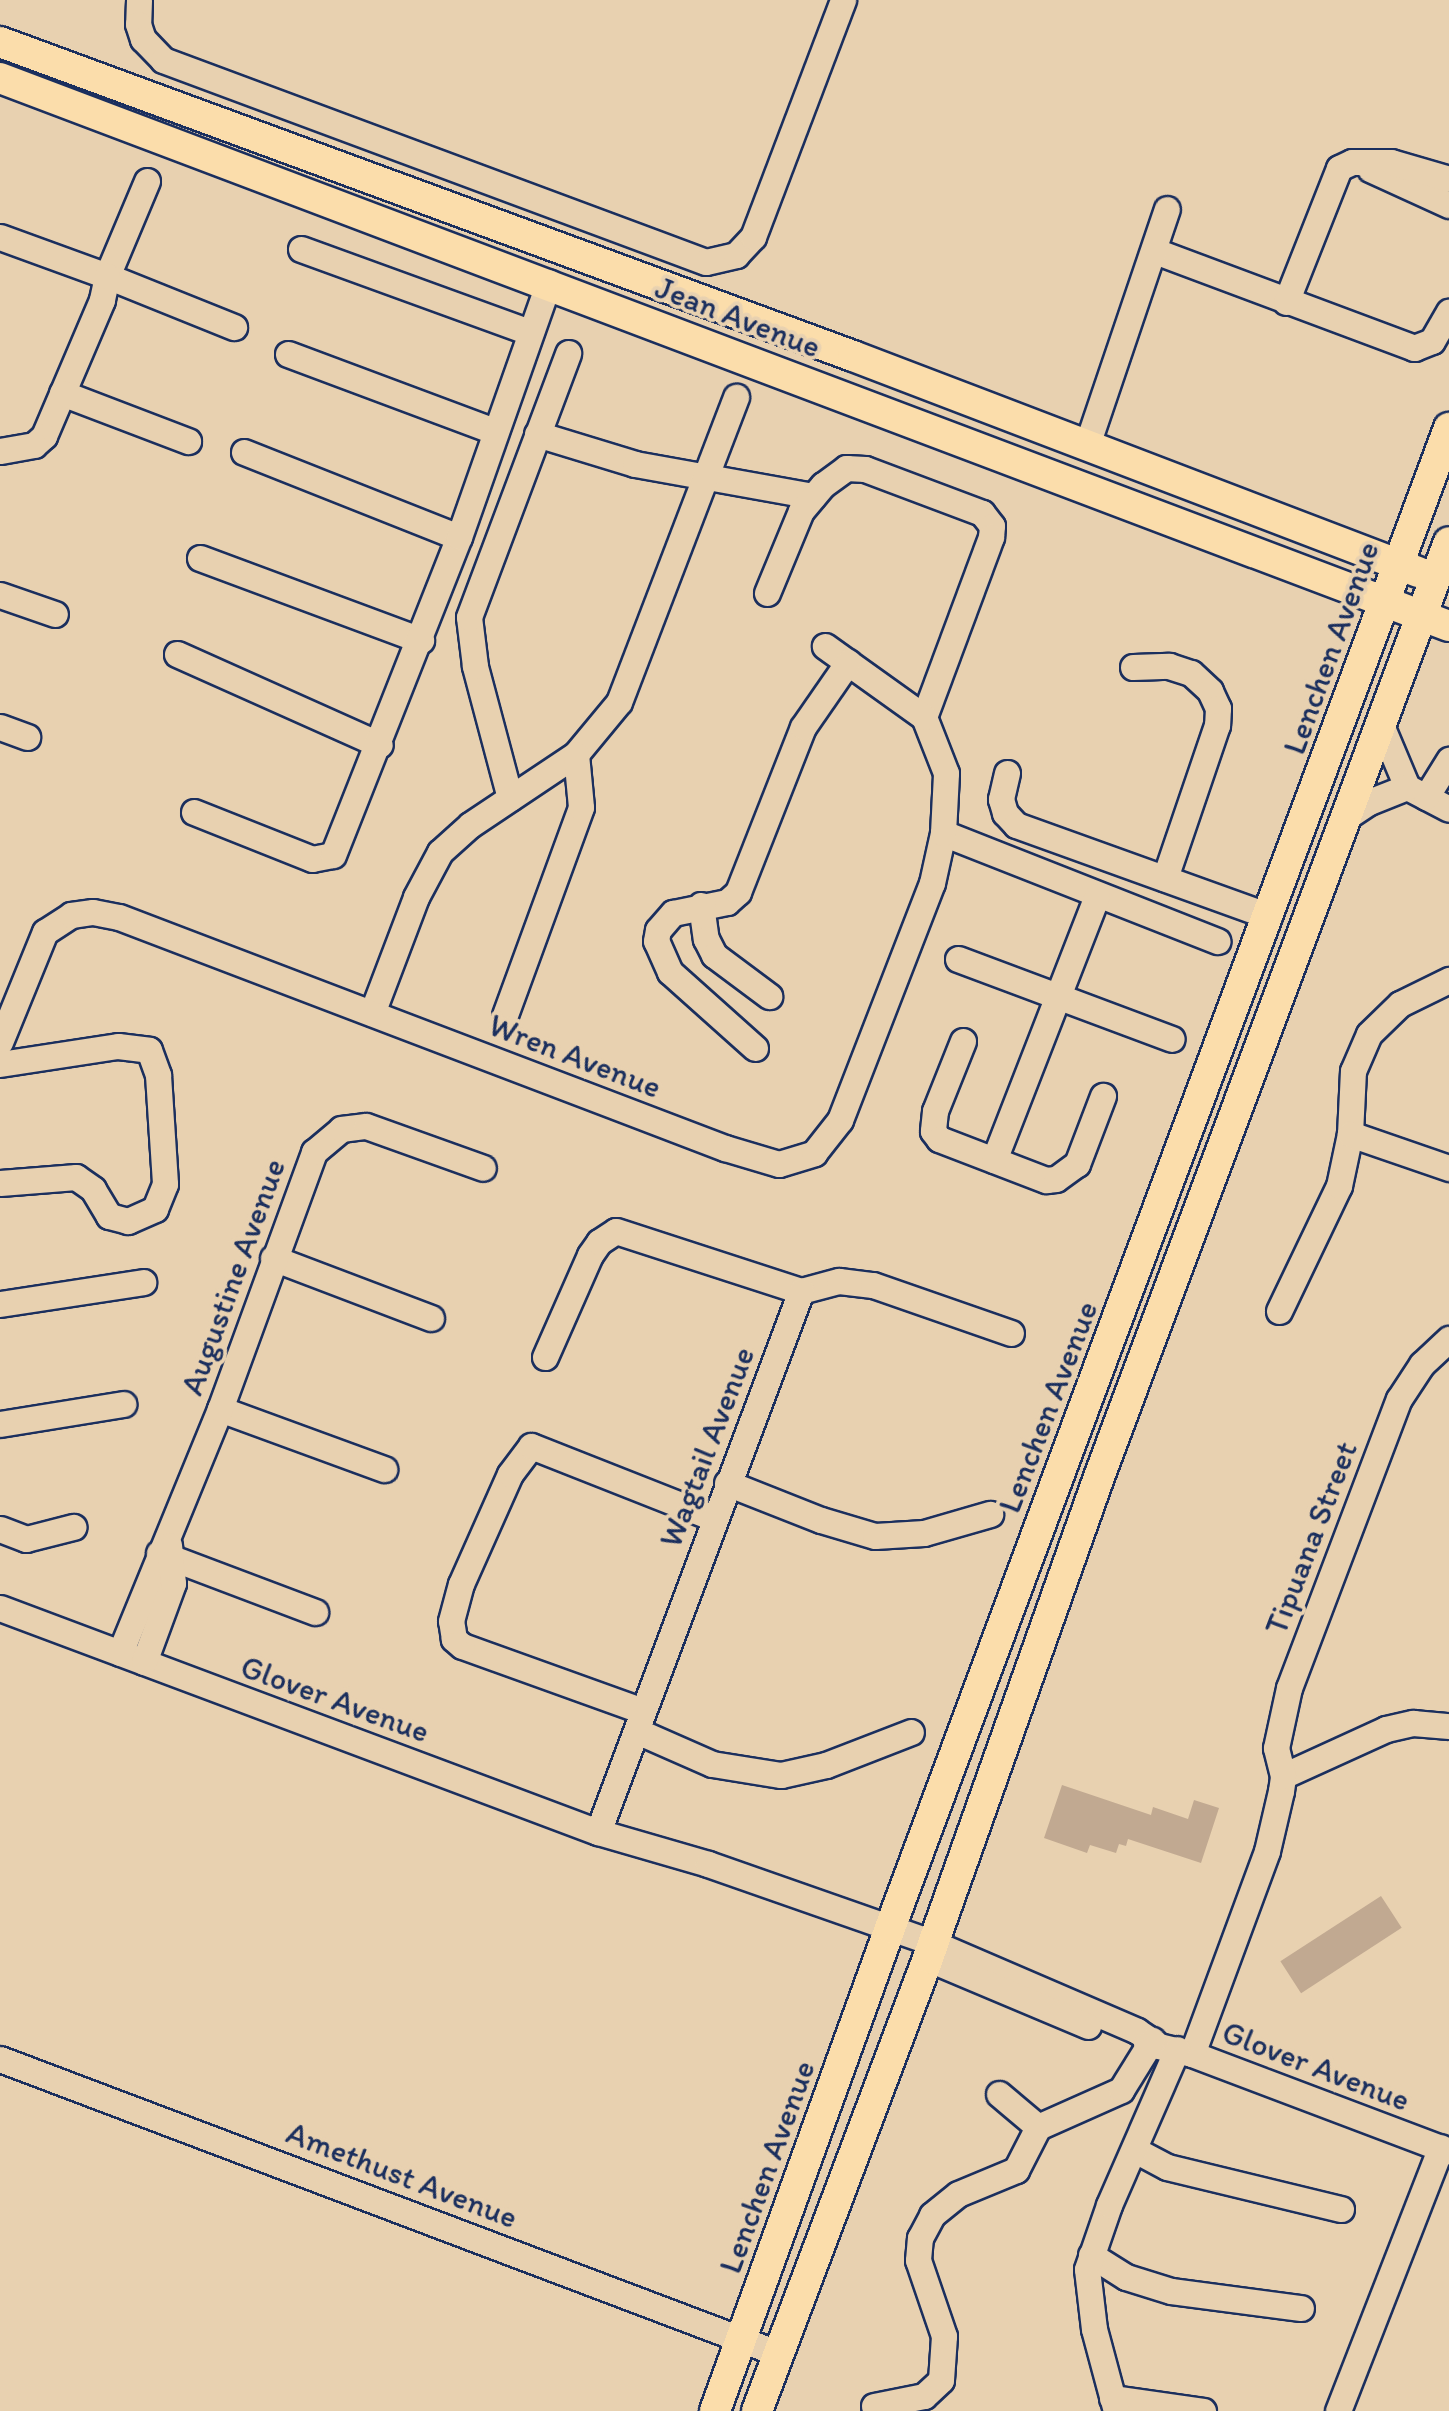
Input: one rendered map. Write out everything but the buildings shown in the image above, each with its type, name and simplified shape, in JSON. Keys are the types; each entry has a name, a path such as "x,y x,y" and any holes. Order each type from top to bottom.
{"main road":[{"name":"Jean Avenue","path":"0,42 1442,582"},
{"name":"Jean Avenue","path":"0,78 549,282 1436,620"},
{"path":"98,114 109,85"},
{"name":"Lenchen Avenue","path":"715,2411 888,1934 1449,428"},
{"path":"1087,446 1083,463 1091,472 1154,497 1176,519"},
{"path":"757,2411 847,2164 931,1951 1099,1477 1345,818 1381,724 1436,620 1449,542"}],"street":[{"path":"139,0 143,40 163,60 706,262 736,254 753,237 843,0"},
{"path":"1356,162 1449,205"},
{"path":"1286,302 1334,174 1342,165 1391,162 1449,179"},
{"path":"0,452 34,445 44,436 147,181"},
{"path":"1087,446 1167,209"},
{"path":"0,237 234,327"},
{"path":"301,248 528,332"},
{"path":"1155,251 1414,348 1432,340 1449,312"},
{"path":"194,812 312,859 327,858 336,850 460,537 528,332 549,282"},
{"path":"510,798 468,629 472,607 568,353"},
{"path":"288,354 494,432"},
{"path":"62,393 188,441"},
{"path":"372,1013 416,897 440,852 461,831 576,754 606,721 627,686 736,397"},
{"path":"537,434 617,459 813,496"},
{"path":"244,452 460,537"},
{"path":"768,593 801,512 834,475 856,467 974,507 989,519 992,537 924,718 825,646"},
{"path":"200,558 420,640"},
{"path":"0,595 56,614"},
{"path":"176,654 380,745"},
{"path":"755,1048 678,979 660,955 656,942 663,920 685,907 727,902 738,892 803,727 848,662"},
{"path":"1133,667 1170,666 1190,673 1210,691 1218,708 1217,725 1165,878"},
{"name":"Wren Avenue","path":"0,1042 45,932 57,921 81,913 118,918 724,1148 779,1164 797,1161 824,1145 840,1120 932,884 943,833 946,773 924,718"},
{"path":"1381,724 1428,798"},
{"path":"0,727 27,737"},
{"path":"505,1015 564,862 580,807 576,754"},
{"path":"1428,798 1449,760"},
{"path":"1007,773 1001,799 1004,813 1016,824 1269,916"},
{"path":"1345,818 1370,802 1428,798"},
{"path":"943,833 1217,941"},
{"path":"994,1160 1097,896"},
{"path":"700,904 706,939 714,955 770,996"},
{"path":"958,959 1172,1039"},
{"path":"1279,1311 1339,1186 1350,1134 1354,1071 1369,1034 1400,1004 1449,980"},
{"path":"962,1042 940,1096 933,1131 939,1139 1046,1180 1064,1177 1077,1164 1103,1096"},
{"path":"0,1064 118,1046 149,1050 158,1075 165,1184 155,1209 128,1222 109,1216 93,1190 76,1178 0,1183"},
{"name":"Augustine Avenue","path":"132,1658 166,1551 314,1152 341,1129 366,1126 483,1168"},
{"path":"1350,1134 1449,1168"},
{"path":"545,1357 590,1254 599,1242 616,1231 801,1291 839,1281 874,1285 1011,1333"},
{"path":"272,1258 431,1318"},
{"path":"0,1304 143,1282"},
{"name":"Wagtail Avenue","path":"598,1832 801,1291"},
{"name":"Tipuana Street","path":"1166,2047 1262,1868 1283,1776 1276,1748 1281,1712 1391,1418 1408,1382 1449,1339"},
{"path":"0,1424 123,1404"},
{"path":"220,1408 384,1469"},
{"path":"714,1518 531,1446 510,1474 460,1584 451,1621 454,1638 462,1646 640,1721 712,1764 781,1775 826,1766 911,1732"},
{"path":"727,1484 875,1536 924,1533 990,1514"},
{"path":"0,1529 26,1539 74,1527"},
{"path":"166,1551 315,1612"},
{"name":"Glover Avenue","path":"0,1608 648,1850 760,1901 888,1934 1166,2047 1445,2149"},
{"path":"1283,1776 1386,1728 1414,1723 1449,1726"},
{"path":"874,2406 924,2396 941,2380 944,2336 918,2260 926,2223 948,2199 1016,2170 1038,2127 1121,2090 1166,2047"},
{"path":"1166,2047 1135,2150 1091,2255 1089,2301 1114,2404 1203,2411"},
{"name":"Amethust Avenue","path":"0,2060 780,2354"},
{"path":"999,2094 1038,2127"},
{"path":"1338,2411 1445,2149"},
{"path":"1135,2150 1167,2168 1341,2209"},
{"path":"1091,2255 1126,2276 1171,2291 1300,2308"}]}
